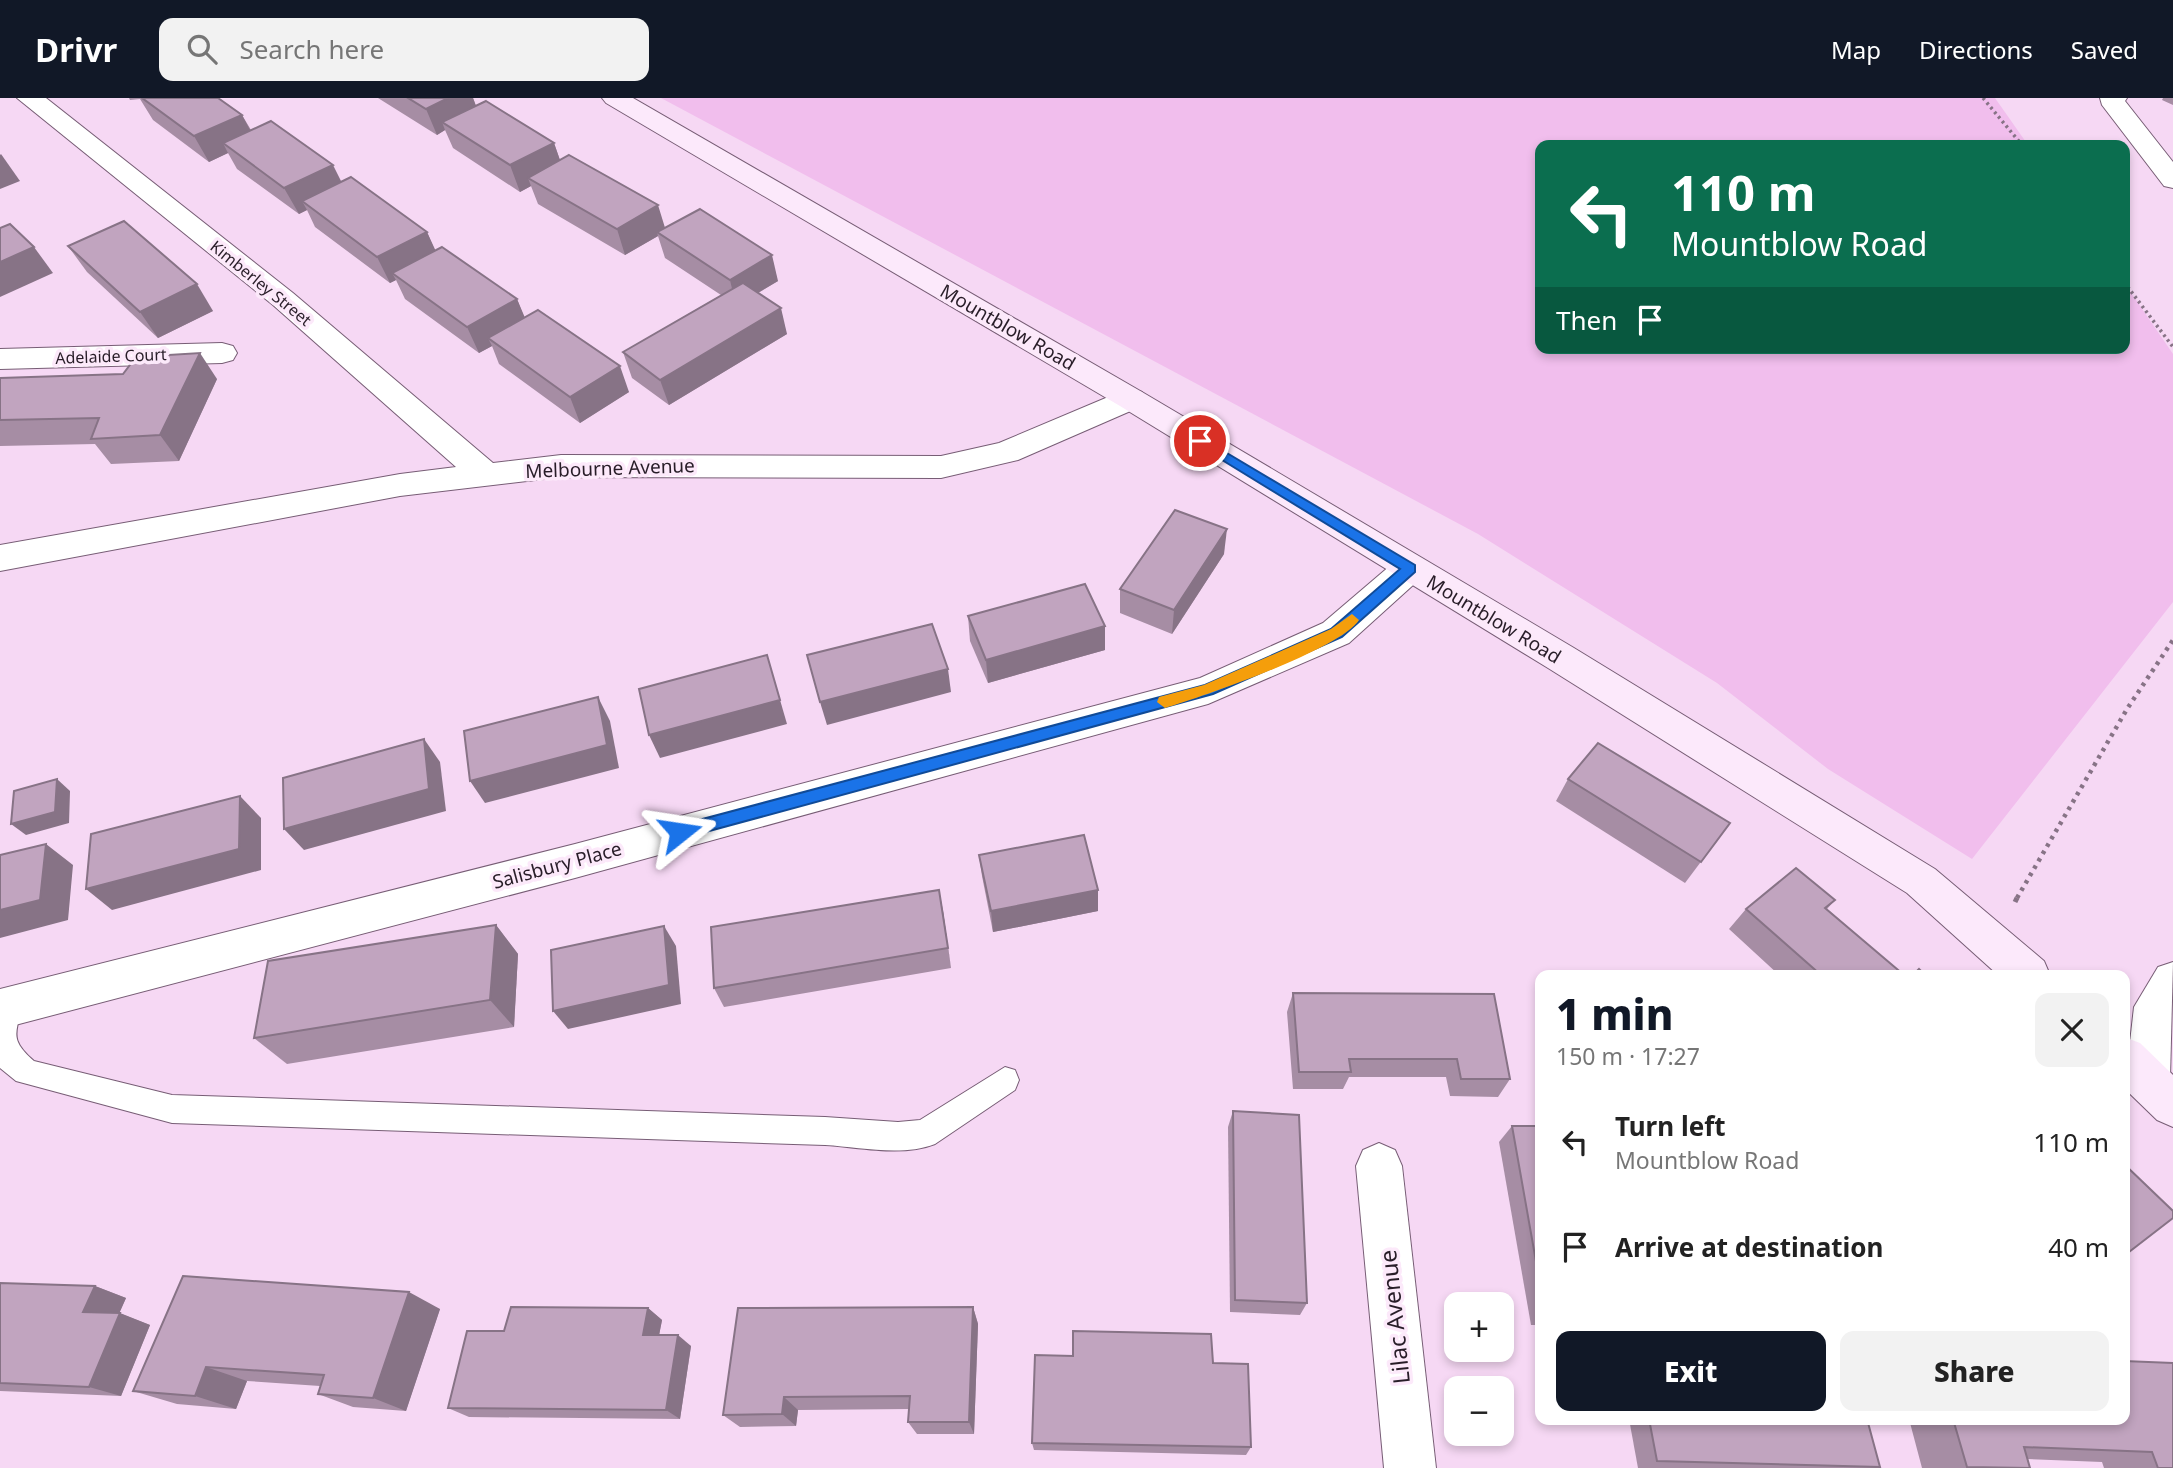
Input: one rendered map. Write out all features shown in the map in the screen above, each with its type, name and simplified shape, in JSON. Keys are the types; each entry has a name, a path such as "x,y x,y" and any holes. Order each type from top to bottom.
{"street":[{"name":"Kimberley Street","path":"30,98 283,299 486,475"},
{"name":"Mountblow Road","path":"615,98 1131,399 1561,658 1922,881 2023,970"},
{"path":"2114,98 2111,100 2173,180"},
{"name":"Adelaide Court","path":"0,359 222,353"},
{"name":"Melbourne Avenue","path":"0,558 400,485 561,466 941,467 1007,452 1131,399"},
{"name":"Salisbury Place","path":"2,1009 588,857 1208,690 1336,633 1410,568"},
{"path":"2148,1080 2155,1007 2173,981"},
{"name":"Lilac Avenue","path":"1379,1166 1409,1468"}],"lane":[{"path":"2,1009 1,1037 6,1055 26,1072 172,1109 825,1131 898,1136 925,1134 1005,1080"}],"path":[{"path":"1983,98 2018,140"},
{"path":"2130,290 2173,347"},
{"path":"1992,942 2127,709 2173,640"}],"shaded area":[{"path":"661,98 1995,98 2024,140 1535,140 1535,354 2130,354 2130,291 2173,354 2173,602 1972,859 1828,769 1717,683 1478,534"}],"building":[{"path":"142,98 218,98 242,115 194,136"},
{"path":"408,98 448,98 426,109"},
{"path":"486,101 554,143 510,165 442,122"},
{"path":"271,121 333,165 284,188 223,143"},
{"path":"569,155 658,205 617,229 528,178"},
{"path":"351,177 427,232 377,257 302,201"},
{"path":"700,209 772,255 730,280 657,232"},
{"path":"124,221 197,284 140,312 68,246"},
{"path":"10,224 34,247 0,262 0,228"},
{"path":"442,247 517,299 467,327 392,273"},
{"path":"743,283 781,308 660,380 623,352"},
{"path":"538,310 620,366 570,397 488,338"},
{"path":"200,353 160,435 91,439 99,418 0,420 0,378 123,374 136,357"},
{"path":"1175,510 1227,529 1174,610 1120,589"},
{"path":"1085,584 1105,626 986,660 968,616"},
{"path":"932,624 948,669 820,702 807,655"},
{"path":"767,655 780,700 649,735 639,689"},
{"path":"598,697 607,745 470,781 464,731"},
{"path":"424,739 429,789 284,829 283,778"},
{"path":"1598,743 1730,823 1701,862 1568,779"},
{"path":"57,779 55,812 11,824 14,791"},
{"path":"240,796 239,849 86,889 91,834"},
{"path":"1084,835 1098,890 991,911 979,855"},
{"path":"46,844 40,900 0,910 0,855"},
{"path":"1796,868 1835,900 1825,908 1898,970 1815,970 1746,909"},
{"path":"939,890 948,948 714,988 711,927"},
{"path":"496,925 490,1000 254,1038 268,961"},
{"path":"664,926 669,985 553,1011 551,950"},
{"path":"1293,993 1494,994 1510,1079 1461,1079 1457,1059 1349,1059 1351,1072 1299,1072"},
{"path":"1233,1111 1299,1115 1307,1303 1235,1300"},
{"path":"1512,1126 1535,1126 1535,1256"},
{"path":"2130,1170 2173,1211 2173,1218 2130,1251"},
{"path":"183,1276 409,1292 373,1398 318,1394 324,1375 206,1367 195,1396 133,1391"},
{"path":"0,1283 95,1286 83,1312 120,1313 89,1387 0,1383"},
{"path":"511,1307 648,1308 643,1335 678,1335 666,1410 448,1408 467,1331 504,1331"},
{"path":"973,1307 969,1422 908,1422 910,1396 784,1397 782,1414 723,1415 738,1308"},
{"path":"1073,1331 1211,1334 1213,1363 1248,1364 1251,1447 1032,1443 1035,1355 1073,1356"},
{"path":"2130,1361 2173,1363 2173,1468 2158,1468 2152,1452 2024,1447 2030,1468 1967,1467 1955,1425 2130,1425"},
{"path":"1650,1425 1869,1425 1880,1467 1657,1461"}],"slow traffic":[{"path":"1165,702 1208,690 1336,633 1352,620"}],"route":[{"path":"680,832 1208,690 1336,633 1410,568 1200,441"}]}
